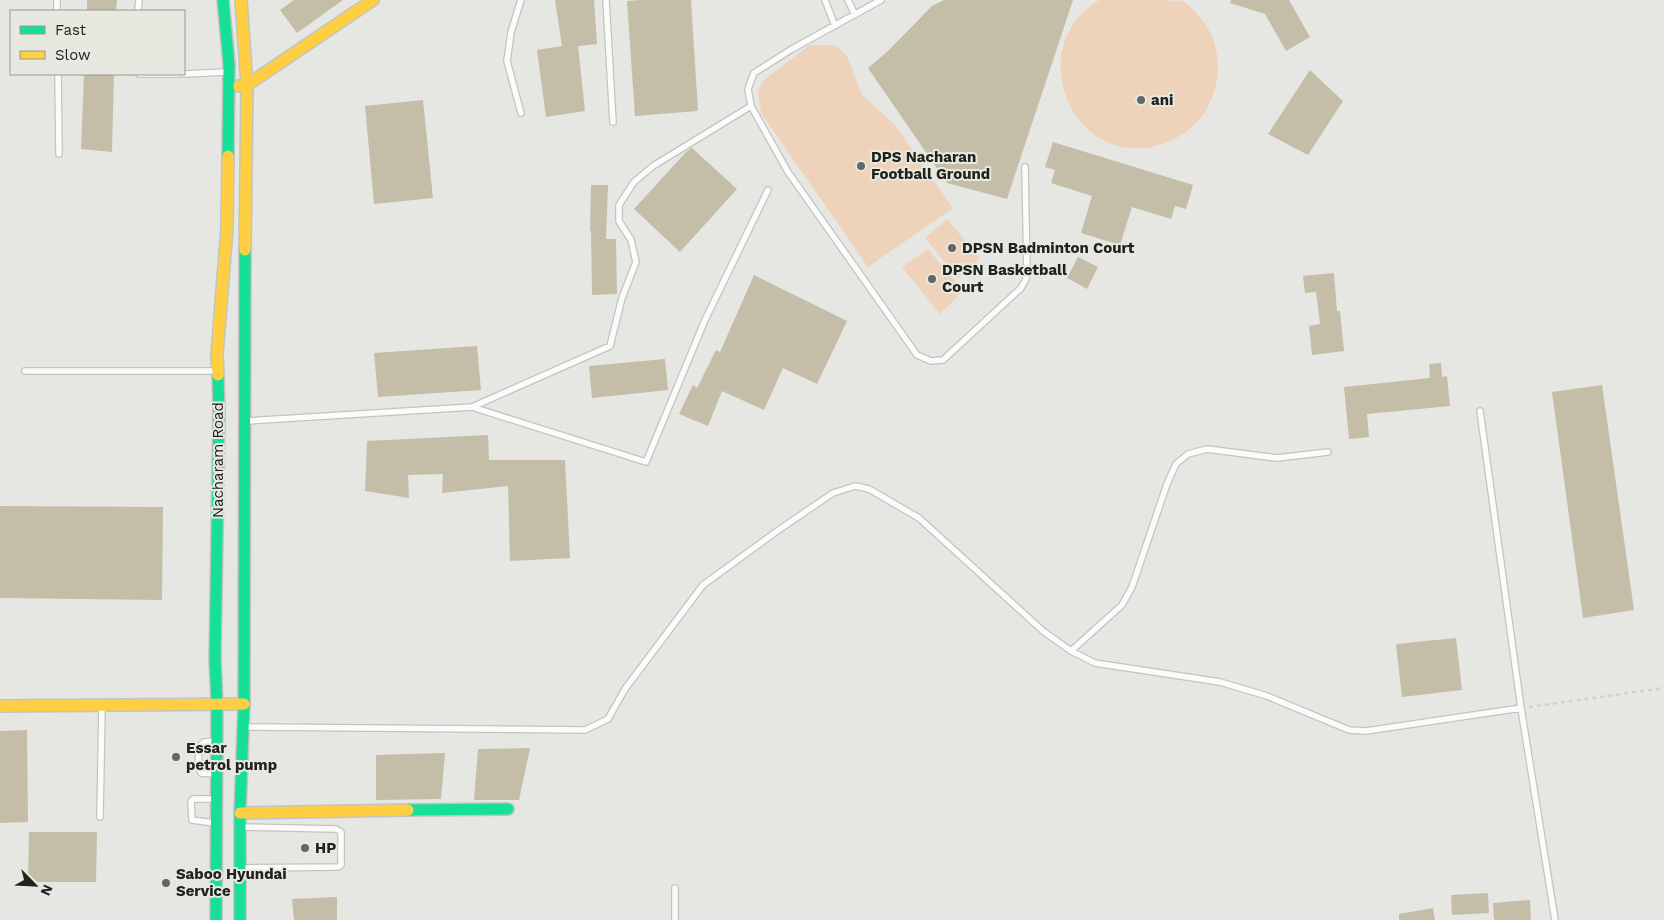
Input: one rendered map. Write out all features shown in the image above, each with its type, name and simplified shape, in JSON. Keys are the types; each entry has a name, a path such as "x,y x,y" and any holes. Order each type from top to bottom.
{"main road":[{"name":"Nacharam Road","path":"216,920 218,703 215,659 219,433 217,355 226,228 229,87 223,0"},
{"name":"Nacharam Road","path":"240,920 240,812 244,727 245,174 247,85 241,0"},
{"path":"229,87 247,85 374,0"},
{"path":"0,706 244,704"},
{"path":"240,812 508,809"}],"lane":[{"path":"521,0 511,32 507,61 521,113"},
{"path":"606,0 613,122"},
{"path":"825,0 835,26"},
{"path":"848,0 854,15"},
{"path":"881,0 754,73 748,89 751,106 788,172 917,354 931,361 943,360 1020,288 1026,279 1025,167"},
{"path":"185,74 229,72"},
{"path":"58,75 59,154"},
{"path":"245,421 472,407 610,346 622,298 636,262 631,240 619,221 620,205 634,182 653,166 751,106"},
{"path":"472,407 646,462 704,320 768,190"},
{"path":"25,371 217,371"},
{"path":"1480,411 1521,708 1555,920"},
{"path":"1070,651 1122,605 1132,587 1176,464 1188,454 1207,448 1277,458 1328,452"},
{"path":"244,727 585,730 608,719 625,689 703,586 780,529 833,494 855,486 869,489 919,518 1043,631 1070,651 1095,663 1220,682 1267,696 1349,730 1366,731 1521,708"},
{"path":"100,817 102,705"},
{"path":"217,741 201,744 199,747 198,766 201,773 217,774"},
{"path":"216,824 195,822 191,817 191,802 193,799 217,799"},
{"path":"239,868 338,867 341,865 341,832 336,829 240,827"},
{"path":"674,888 675,920"}],"path":[{"path":"1521,708 1664,688"}],"shaded area":[{"path":"1099,0 1182,1 1199,16 1207,27 1217,52 1217,78 1214,91 1203,115 1194,125 1178,137 1160,145 1129,148 1103,140 1082,123 1068,101 1061,74 1063,47 1075,21"},
{"name":"DPS Nacharan Football Ground","path":"810,45 835,45 847,56 862,95 894,124 953,208 868,267 761,113 758,90 765,79"},
{"name":"DPSN Badminton Court","path":"947,219 980,258 958,278 925,238"},
{"name":"DPSN Basketball Court","path":"928,249 963,291 940,314 902,267"}],"building":[{"path":"87,0 117,0 116,10 87,10"},
{"path":"294,0 343,0 297,33 280,10"},
{"path":"555,0 594,0 597,44 578,46 585,111 546,117 537,50 562,46"},
{"path":"691,0 698,111 635,116 627,1"},
{"path":"944,0 1073,0 1007,199 947,183 868,68 888,51 932,6"},
{"path":"1231,0 1289,0 1310,37 1286,51 1265,14 1230,3"},
{"path":"1310,70 1343,101 1308,155 1268,134"},
{"path":"84,75 114,75 112,152 81,149"},
{"path":"423,100 433,198 374,204 365,106"},
{"path":"1053,142 1193,185 1186,209 1175,206 1171,219 1132,207 1120,245 1081,233 1092,196 1051,183 1055,170 1045,167"},
{"path":"692,148 737,189 680,252 634,209 687,151"},
{"path":"591,185 608,185 606,239 616,239 617,294 592,295"},
{"path":"1078,257 1098,267 1087,289 1067,278"},
{"path":"1334,273 1337,311 1340,311 1344,351 1312,355 1309,326 1320,324 1316,292 1305,293 1303,276"},
{"path":"754,275 847,321 817,384 783,368 764,410 722,391 708,426 679,414 693,385 697,388 716,350 720,352"},
{"path":"477,346 481,390 378,397 374,353"},
{"path":"665,359 668,390 592,398 589,366"},
{"path":"1441,363 1442,377 1447,376 1450,406 1367,414 1369,437 1349,439 1344,387 1430,378 1429,364"},
{"path":"1602,385 1634,610 1583,618 1552,392"},
{"path":"488,435 489,460 565,460 570,558 510,561 508,486 442,493 443,474 408,475 409,498 365,491 367,441"},
{"path":"0,506 163,507 162,600 0,598"},
{"path":"1456,638 1462,690 1402,697 1396,644"},
{"path":"27,730 28,822 0,823 0,731"},
{"path":"530,748 519,800 474,800 478,749"},
{"path":"445,753 441,799 376,800 376,755"},
{"path":"29,832 97,832 96,882 28,882"},
{"path":"1488,893 1489,913 1452,915 1451,895"},
{"path":"337,897 337,920 294,920 292,899"},
{"path":"1530,900 1531,920 1494,920 1493,903"},
{"path":"1433,908 1435,920 1399,920 1399,914"}],"traffic: fast":[{"path":"223,0 229,64 228,156"},
{"path":"240,920 240,813 244,704 245,250"},
{"path":"216,920 217,703 215,659 218,375"},
{"path":"408,810 508,809"}],"traffic: slow":[{"path":"241,0 247,85 245,250"},
{"path":"239,86 247,85 373,0"},
{"path":"218,375 217,355 227,228 228,156"},
{"path":"0,706 244,704"},
{"path":"240,813 408,810"}],"place":[{"name":"ani","path":"1141,100"},
{"name":"DPS Nacharan Football Ground","path":"861,166"},
{"name":"DPSN Badminton Court","path":"952,248"},
{"name":"DPSN Basketball Court","path":"932,279"},
{"name":"Essar petrol pump","path":"176,757"},
{"name":"HP","path":"305,848"},
{"name":"Saboo Hyundai Service","path":"166,883"}]}
